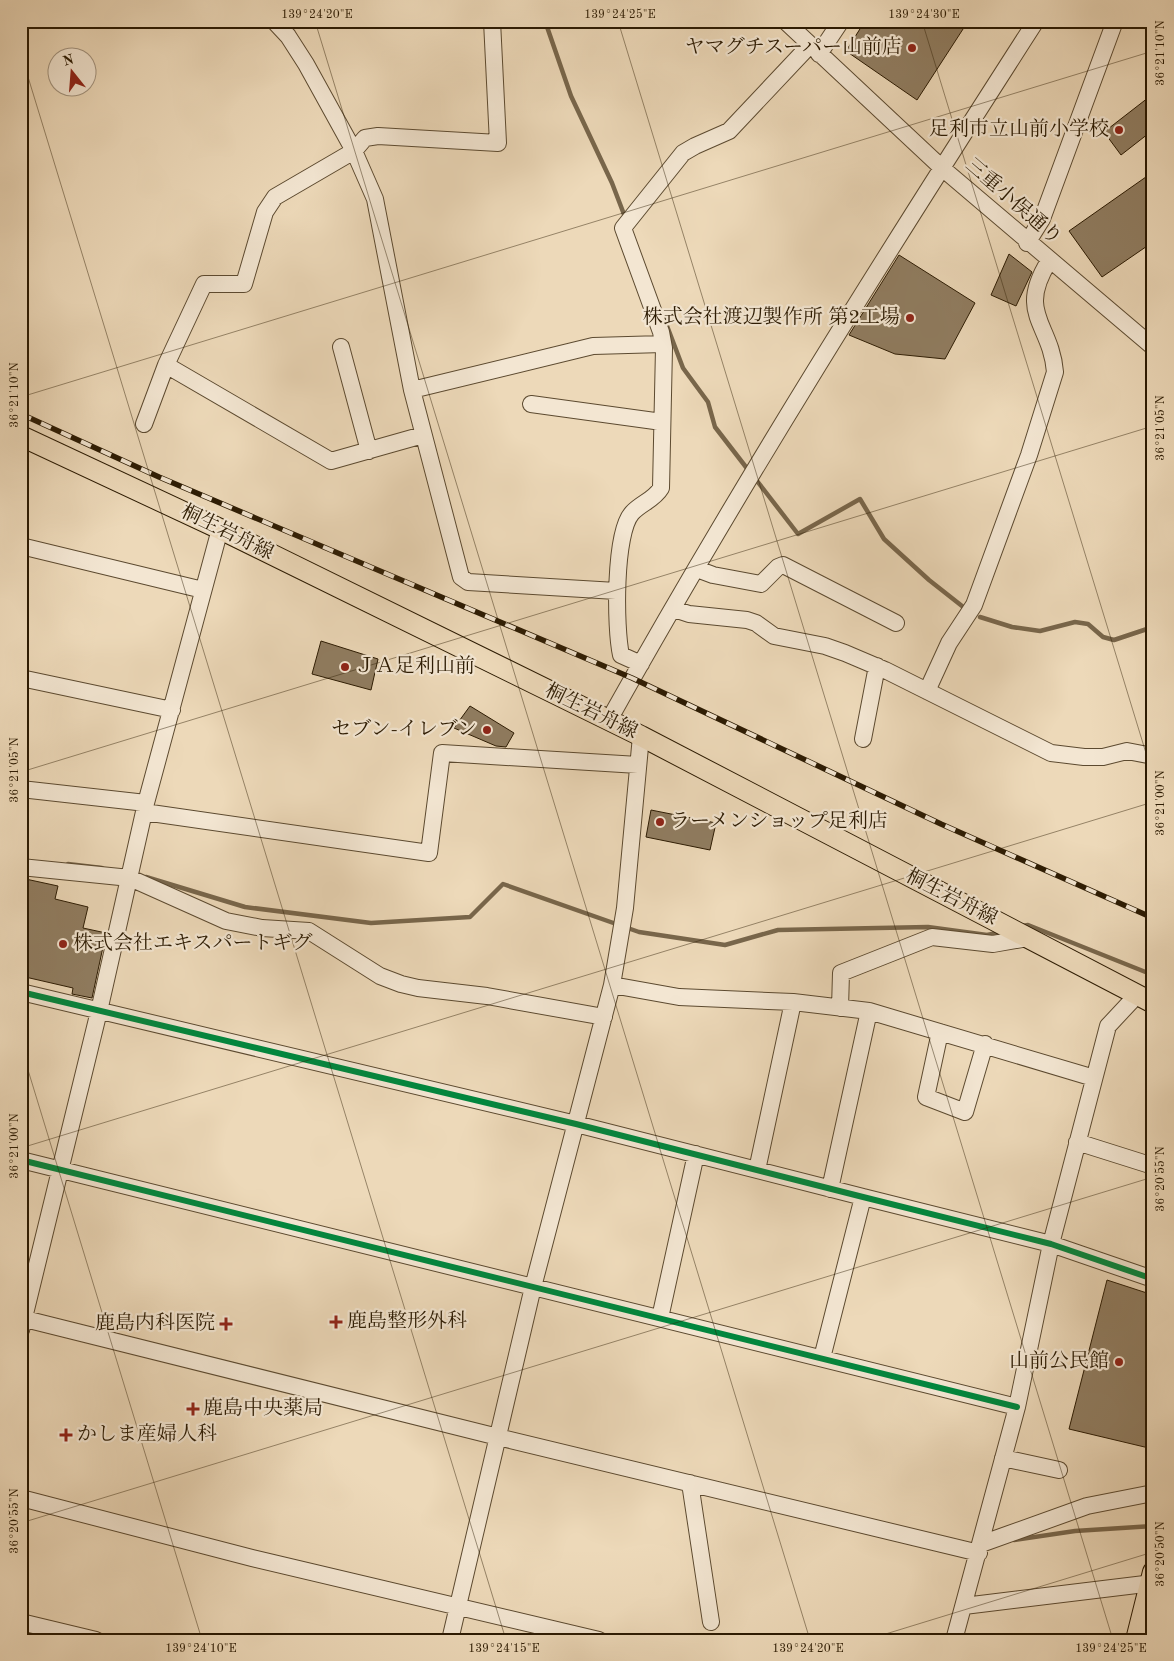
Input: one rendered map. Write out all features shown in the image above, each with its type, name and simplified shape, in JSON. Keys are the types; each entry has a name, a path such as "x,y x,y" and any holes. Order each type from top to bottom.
{"main road":[{"name":"桐生岩舟線","path":"21,436 220,529 641,736 1145,999"},
{"path":"1136,1640 1152,1580"}],"street":[{"path":"274,21 288,36 302,57 354,151 375,199 412,390 460,577 468,582 616,591"},
{"path":"144,424 166,365 204,284 244,284 265,212 275,197 354,151 365,138 378,136 498,143 492,21"},
{"name":"三重小俣通り","path":"785,21 942,168 1027,243 1153,347"},
{"path":"640,664 621,655 616,591 622,540 631,514 656,496 661,488 663,344 661,332 623,228 683,153 729,131 815,50 841,21"},
{"path":"609,720 731,508 942,168 1036,21"},
{"path":"1027,243 1042,219 1115,21"},
{"path":"927,691 949,643 974,605 1029,455 1055,372 1054,360 1034,306 1034,295 1049,261"},
{"path":"412,390 594,346 663,344"},
{"path":"341,347 369,451"},
{"path":"166,365 331,461 423,435"},
{"path":"531,404 662,422"},
{"path":"220,529 145,808 99,1011 22,1322 690,1483 980,1548 1087,1506 1153,1494"},
{"path":"21,546 203,590"},
{"path":"697,569 714,575 761,584 778,567 783,565 896,623"},
{"path":"674,609 689,614 747,620 756,623 774,636 825,646 877,666 1051,753 1062,756 1103,757 1127,751 1153,756"},
{"path":"863,739 877,666"},
{"path":"21,678 172,710"},
{"path":"450,1640 533,1287 612,985 625,908 641,736"},
{"path":"21,789 429,853 442,753 638,765"},
{"path":"21,867 130,878 226,921 262,928 309,931 390,981 418,988 488,996 604,1017"},
{"path":"840,1008 841,973 902,947 932,937 993,944 1028,938"},
{"path":"612,985 679,997 793,1002 869,1011 986,1044 1094,1078"},
{"path":"21,992 576,1124 1051,1244 1153,1279"},
{"path":"954,1640 1017,1406 1051,1244 1108,1026 1145,999"},
{"path":"758,1170 793,1002"},
{"path":"830,1189 869,1011"},
{"path":"940,1032 926,1097 966,1112 986,1044"},
{"path":"1077,1142 1153,1166"},
{"path":"660,1318 696,1154"},
{"path":"21,1160 1017,1406"},
{"path":"822,1358 863,1197"},
{"path":"1003,1458 1059,1470"},
{"path":"690,1483 711,1622"},
{"path":"21,1498 252,1558 599,1640"},
{"path":"964,1606 1152,1580"},
{"path":"21,1622 64,1636 96,1640"}],"building":[{"path":"865,21 958,21 965,26 917,100 846,51"},
{"path":"1153,94 1153,130 1121,155 1104,132"},
{"path":"1153,172 1153,242 1102,277 1069,231"},
{"path":"1009,254 1032,272 1016,306 991,295"},
{"name":"株式会社渡辺製作所 第2工場","path":"899,255 975,303 945,359 895,354 849,335"},
{"name":"ＪＡ足利山前","path":"321,641 378,659 371,690 312,674"},
{"path":"470,706 514,733 506,747 496,746 454,728"},
{"path":"651,810 716,823 710,850 646,837"},
{"name":"株式会社エキスパートギグ","path":"21,878 58,886 55,899 88,907 83,928 106,933 92,998 72,994 73,988 21,976"},
{"name":"山前公民館","path":"1107,1280 1153,1295 1153,1449 1069,1429"}],"waterway":[{"path":"545,21 571,96 612,183 625,217"},
{"path":"664,318 683,368 708,402 715,427 749,471"},
{"path":"754,477 798,534 860,499 884,539 929,580 962,606"},
{"path":"980,617 1012,627 1040,631 1075,622 1088,624 1103,637 1114,640 1153,627"},
{"path":"68,864 102,868"},
{"path":"146,877 245,907 371,923 470,917 503,884 639,932 725,945 778,930 928,927 987,935 1002,932"},
{"path":"1022,926 1028,925 1153,975"},
{"path":"1014,1540 1075,1531 1153,1526"}],"railway":[{"path":"21,414 159,477 632,678 941,824 1153,918"}],"cycle path":[{"path":"21,992 576,1124 1051,1244 1153,1279"},
{"path":"21,1160 1017,1407"}],"place":[{"name":"ヤマグチスーパー山前店","path":"912,48"},
{"name":"足利市立山前小学校","path":"1119,130"},
{"name":"株式会社渡辺製作所 第2工場","path":"910,318"},
{"name":"ＪＡ足利山前","path":"345,667"},
{"name":"セブン-イレブン","path":"487,730"},
{"name":"ラーメンショップ足利店","path":"660,822"},
{"name":"株式会社エキスパートギグ","path":"63,944"},
{"name":"鹿島整形外科","path":"336,1322"},
{"name":"鹿島内科医院","path":"226,1324"},
{"name":"山前公民館","path":"1119,1362"},
{"name":"鹿島中央薬局","path":"193,1409"},
{"name":"かしま産婦人科","path":"66,1435"}]}
